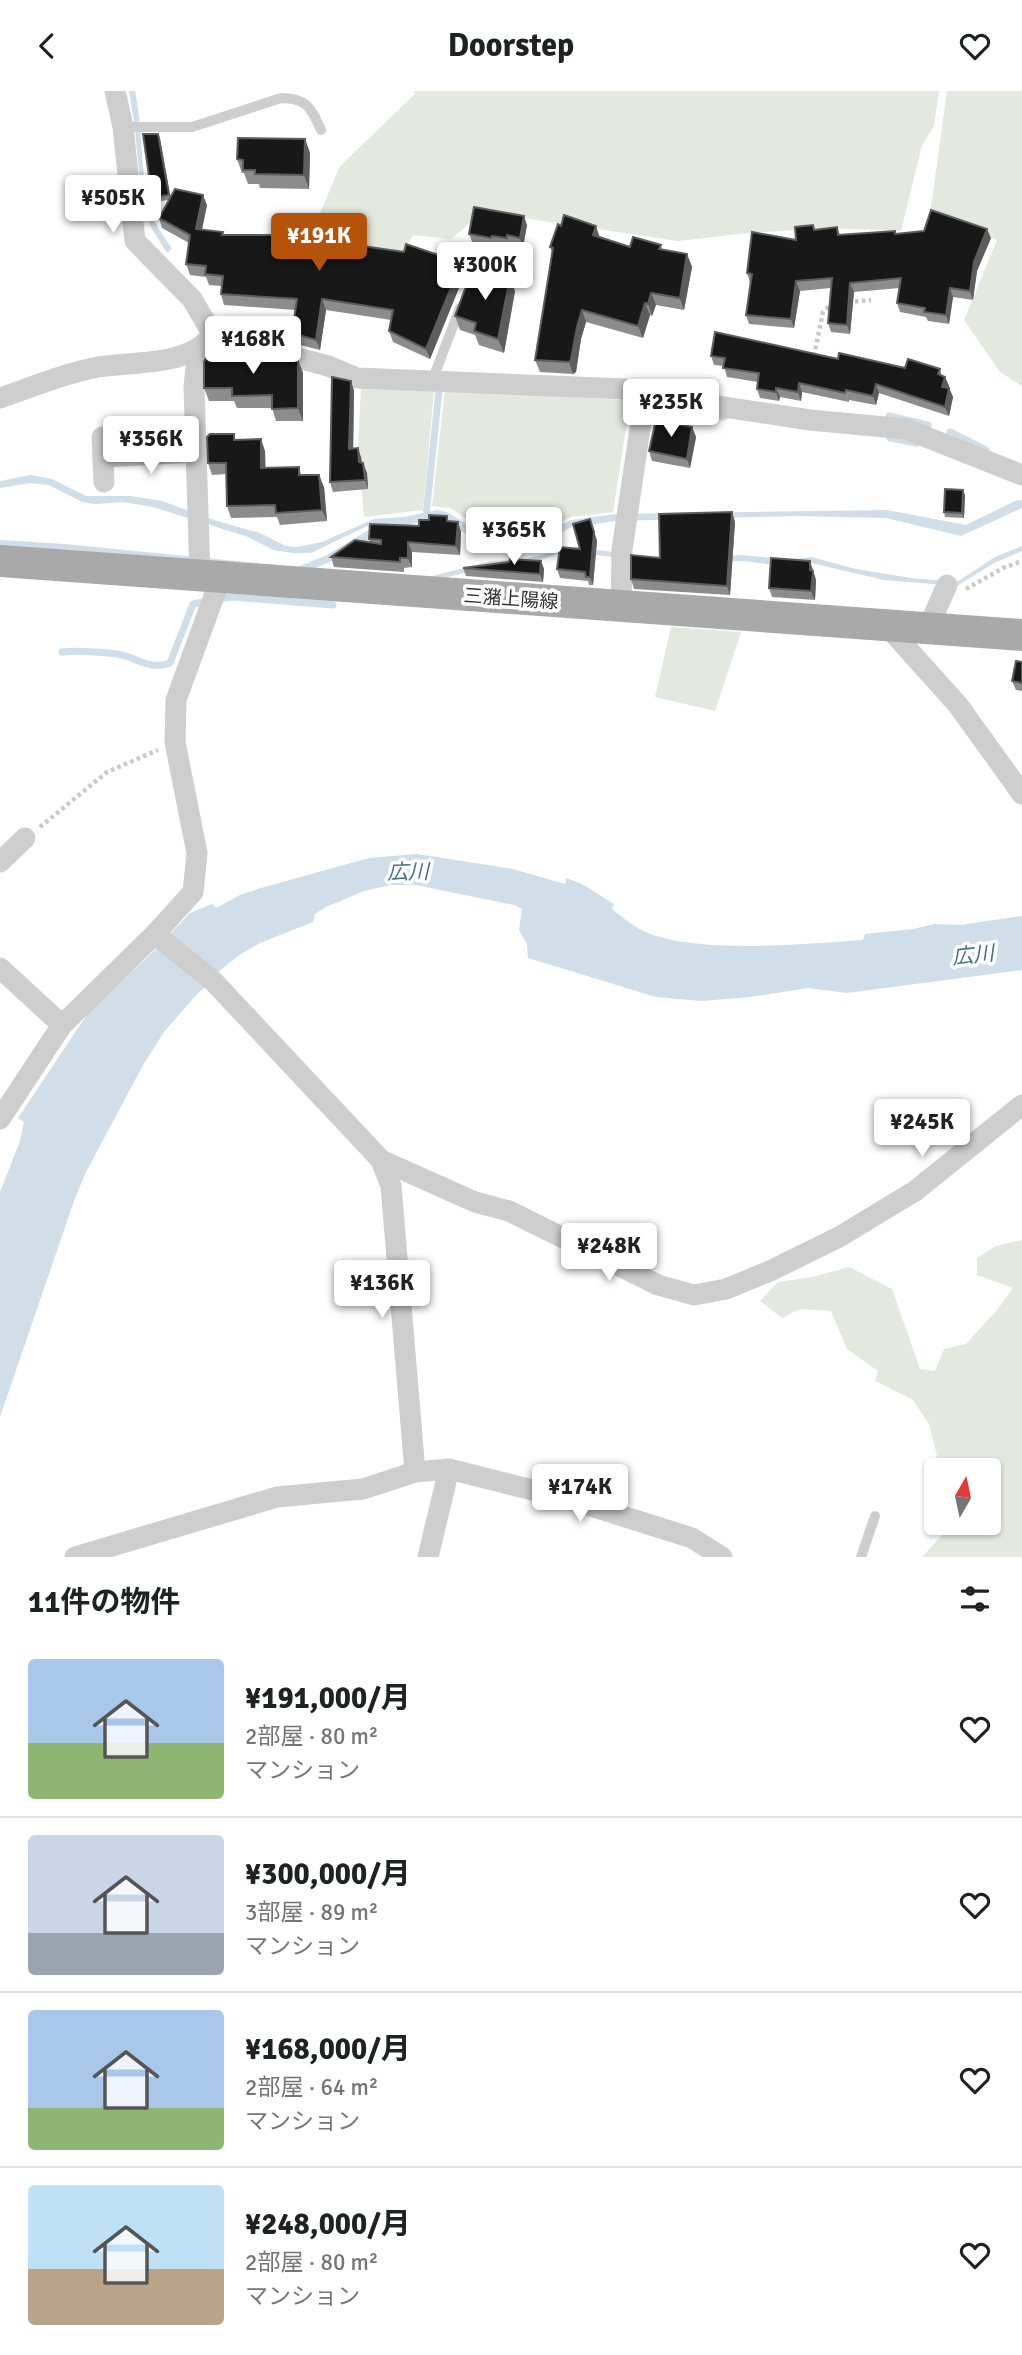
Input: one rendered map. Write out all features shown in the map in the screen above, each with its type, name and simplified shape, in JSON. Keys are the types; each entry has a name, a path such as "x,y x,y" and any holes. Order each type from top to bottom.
{"main road":[{"name":"三潴上陽線","path":"0,561 206,572 621,608 887,626 933,617 1022,635"}],"street":[{"path":"0,1119 62,1025 159,936 193,893 197,853 175,743 176,700 206,572 197,502 194,387 206,342 192,299 135,241 133,127 115,91"},
{"path":"0,398 93,368 162,360 206,342 328,366 357,378 626,389 645,395 810,420 906,429 1022,475"},
{"path":"621,608 622,550 645,395"},
{"path":"104,482 102,447 196,452"},
{"path":"933,617 947,585"},
{"path":"887,626 958,705 1022,794"},
{"path":"0,862 25,838"},
{"path":"159,936 214,982 381,1160 391,1186 415,1472"},
{"path":"0,968 62,1025"},
{"path":"381,1160 475,1202 509,1211 658,1285 694,1295 737,1285 839,1237 915,1191 1022,1105"},
{"path":"428,1557 449,1469"},
{"path":"75,1557 277,1497 363,1489 415,1472 449,1469 572,1500 692,1538 722,1557"}],"lane":[{"path":"133,127 192,127 281,98 295,98 311,108 321,130"},
{"path":"432,381 480,257"},
{"path":"861,1557 875,1516"}],"path":[{"path":"814,357 823,312 832,304 871,300"},
{"path":"933,617 1003,568 1022,561"},
{"path":"25,838 107,772 175,743"}],"shaded area":[{"path":"414,91 939,91 934,126 922,145 901,231 829,228 678,241 483,212 451,239 413,235 402,254 336,245 312,232 340,166 415,94"},
{"path":"947,91 1022,91 1022,386 1000,372 964,320 997,240 930,214"},
{"path":"361,386 434,390 423,510 364,517 358,449"},
{"path":"445,390 623,400 629,409 613,512 571,517 544,530 508,541 497,539 450,508 432,506"},
{"path":"671,627 741,632 715,711 655,697"},
{"path":"1022,1240 1022,1557 922,1557 942,1535 1001,1535 1001,1458 936,1458 929,1424 913,1400 875,1381 878,1371 847,1349 831,1311 800,1309 782,1318 760,1301 778,1282 812,1277 849,1267 892,1289 920,1369 935,1371 944,1349 966,1344 1013,1288 977,1275 977,1258 996,1246"}],"water":[{"path":"129,91 135,91 138,105 149,205 156,223 172,249 167,253 152,229 142,202"},
{"path":"31,475 52,479 86,496 131,496 162,501 260,533 286,546 297,547 322,542 374,519 404,517 437,510 447,512 495,542 508,544 533,538 571,520 616,514 887,510 966,525 1015,501 1022,500 1022,508 961,536 886,518 794,516 616,521 572,527 546,540 509,551 487,546 437,517 378,534 332,561 304,573 0,546 0,540 297,567 325,556 370,529 367,526 311,553 273,550 248,537 153,507 123,502 82,502 49,485 30,483 0,488 0,481"},
{"path":"1022,546 1022,551 994,563 957,586 884,580 811,563 785,566 741,561 666,564 574,552 423,583 421,579 491,561 525,559 575,547 667,559 742,555 790,560 811,557 856,569 957,582 995,557"},
{"name":"広川","path":"417,854 513,869 565,884 566,878 582,884 614,904 612,909 643,931 696,944 754,946 863,940 865,934 1022,916 1022,970 847,993 808,988 701,1001 656,997 528,958 527,944 519,930 522,909 514,905 416,885 391,885 364,891 326,907 315,914 313,922 260,943 238,956 218,972 164,1032 143,1065 86,1172 0,1417 0,1192 20,1141 24,1122 18,1118 88,1013 190,913 212,904 216,908 240,895 261,888 369,858"}],"building":[{"path":"143,134 158,134 169,195 152,197"},
{"path":"238,138 305,139 304,175 255,174 255,170 243,170 243,160 237,159"},
{"path":"175,189 203,195 196,229 223,232 222,235 296,235 296,238 310,238 311,245 361,252 362,246 404,252 406,244 441,256 440,263 459,268 426,349 389,331 393,310 322,299 316,340 292,333 297,299 221,294 223,276 205,274 206,266 186,264 190,235 159,218"},
{"path":"474,207 524,216 520,238 507,235 507,238 491,238 469,234"},
{"path":"931,210 987,229 974,262 970,291 950,288 946,315 924,312 925,308 897,303 901,278 850,283 847,325 828,323 832,278 796,281 791,319 746,315 752,274 747,273 752,232 796,240 795,227 813,225 814,230 837,227 838,235 924,231"},
{"path":"564,215 596,226 593,235 630,247 633,237 661,245 659,249 687,254 680,298 651,293 638,326 582,310 571,360 535,360 553,248 550,247"},
{"path":"473,268 510,278 498,339 474,331 476,323 455,316"},
{"path":"715,332 838,359 839,353 905,368 908,359 940,369 938,374 945,377 942,387 949,388 945,407 876,384 873,396 799,383 798,392 776,388 776,392 757,389 759,373 723,368 725,358 711,356"},
{"path":"214,341 227,341 227,356 285,356 298,360 298,408 272,409 272,395 232,396 232,388 204,388 204,362"},
{"path":"332,377 351,381 349,449 358,448 365,480 330,482"},
{"path":"656,420 692,427 687,459 649,451"},
{"path":"210,434 234,434 234,440 261,439 261,468 299,467 299,475 319,475 322,510 276,513 275,505 227,506 226,463 208,463 207,437"},
{"path":"945,489 963,490 962,513 944,512"},
{"path":"732,512 727,586 631,579 631,555 660,558 659,514"},
{"path":"429,515 447,516 447,521 458,522 456,546 408,542 408,558 400,558 400,562 331,557 355,540 381,544 381,540 369,539 370,524 419,526 419,520 429,520"},
{"path":"590,519 594,532 590,577 586,577 585,572 557,569 560,547 580,549 573,524"},
{"path":"771,558 810,561 810,570 813,571 811,591 769,588"},
{"path":"510,559 541,561 540,574 463,568 509,562"},
{"path":"1016,661 1022,662 1022,683 1012,681"}],"waterway":[{"path":"426,516 439,390"},
{"path":"661,409 724,417"},
{"path":"889,416 928,425"},
{"path":"950,432 986,450"},
{"path":"890,438 916,443"},
{"path":"62,652 117,654 149,664 163,665 170,663 193,604 230,597 333,605"}]}
